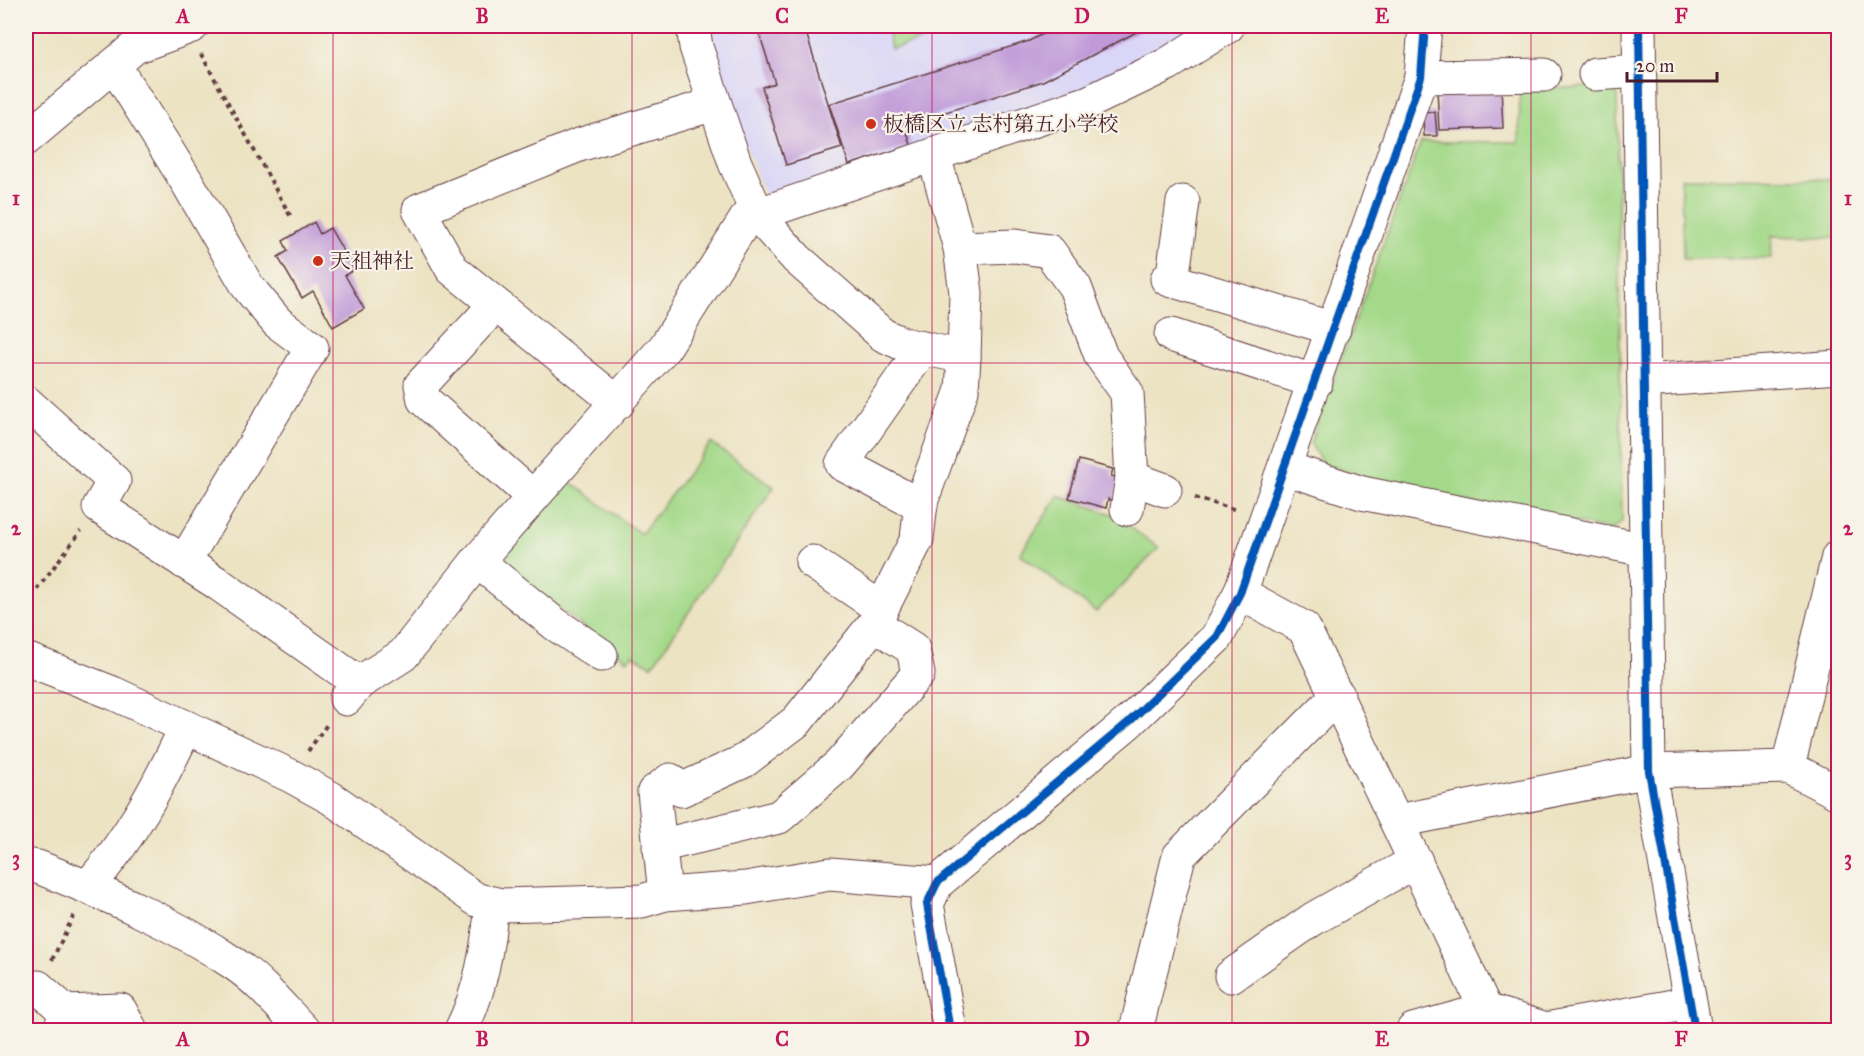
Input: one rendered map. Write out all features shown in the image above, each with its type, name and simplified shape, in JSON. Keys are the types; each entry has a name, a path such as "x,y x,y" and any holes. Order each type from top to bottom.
{"street":[{"path":"26,139 135,48 192,26"},
{"path":"693,26 696,47 714,104 756,210 797,259 883,335 903,344 964,357"},
{"path":"26,402 114,481 92,517 184,562 352,691 402,655 477,561 618,404 665,346 756,210 934,156 1089,102 1168,64 1228,26"},
{"path":"950,1030 927,904 937,883 1130,721 1217,637 1240,593 1255,516 1285,468 1421,77 1425,26"},
{"path":"1413,1030 1486,1010 1546,1030 1694,1024 1649,771 1639,26"},
{"path":"114,65 187,182 248,287 277,322 312,348 184,562"},
{"path":"1595,74 1639,71"},
{"path":"1421,77 1544,75"},
{"path":"618,404 452,269 419,210 579,145 714,104"},
{"path":"665,894 654,792 670,780 681,790 744,761 797,721 878,616 917,539 921,506 962,390 964,357 966,293 960,248 934,156"},
{"path":"1183,202 1169,280 1334,329"},
{"path":"960,248 1015,246 1049,251 1075,287 1101,356 1126,393 1129,493 1165,490"},
{"path":"495,305 422,386 423,400 533,497"},
{"path":"1171,335 1316,382"},
{"path":"921,506 842,464 923,348"},
{"path":"1644,381 1839,366"},
{"path":"1285,468 1362,493 1646,550"},
{"path":"1788,767 1839,557"},
{"path":"477,561 555,624 601,655"},
{"path":"659,846 779,817 839,765 918,674 913,649 878,616 812,562"},
{"path":"1240,593 1304,628 1338,695 1486,1010"},
{"path":"27,662 113,693 186,727 294,771 477,900 501,905 642,901 665,894 746,888 830,873 937,883"},
{"path":"1136,1030 1179,856 1338,695"},
{"path":"88,887 118,852 153,797 186,727"},
{"path":"1398,821 1649,771 1788,767 1839,793"},
{"path":"1231,976 1313,919 1416,861"},
{"path":"26,865 38,867 88,887 148,914 234,963 265,988 303,1030"},
{"path":"461,1030 469,1013 487,948 492,903"},
{"path":"38,987 63,1021 120,1010 131,1030"}],"path":[{"path":"204,60 292,219"},
{"path":"1165,490 1255,516"},
{"path":"26,604 92,517"},
{"path":"294,771 352,691"},
{"path":"38,987 88,887"}],"shaded area":[{"name":"板橋区立 志村第五小学校","path":"712,26 1214,26 1074,98 769,205 725,91"}],"green space":[{"path":"886,26 970,26 891,49"},
{"path":"1608,86 1617,94 1622,522 1612,530 1397,488 1323,464 1310,443 1421,142 1519,142 1520,90"},
{"path":"1681,178 1838,179 1838,238 1772,236 1771,258 1683,259"},
{"path":"711,443 774,487 652,666 633,655 627,660 498,562 566,479 641,534"},
{"path":"1058,496 1112,514 1159,548 1096,612 1020,554"}],"building":[{"path":"735,26 757,26 737,32"},
{"path":"757,26 804,26 842,148 786,165 762,87 775,83"},
{"path":"1058,26 1148,26 1043,81 905,125 911,145 849,165 829,104 1029,41"},
{"path":"1501,87 1503,128 1439,130 1437,88"},
{"path":"1435,112 1437,136 1424,136 1423,113"},
{"path":"314,222 320,234 330,228 354,270 345,275 364,309 333,327 313,291 302,298 278,257 288,251 283,241"},
{"path":"1079,460 1113,469 1111,476 1120,478 1114,501 1108,499 1106,508 1069,498"}],"cycle path":[{"path":"950,1030 927,904 937,883 1130,721 1217,637 1240,593 1421,77 1425,26"},
{"path":"1639,26 1649,771 1695,1030"}],"place":[{"name":"板橋区立 志村第五小学校","path":"871,124"},
{"name":"天祖神社","path":"318,261"}]}
